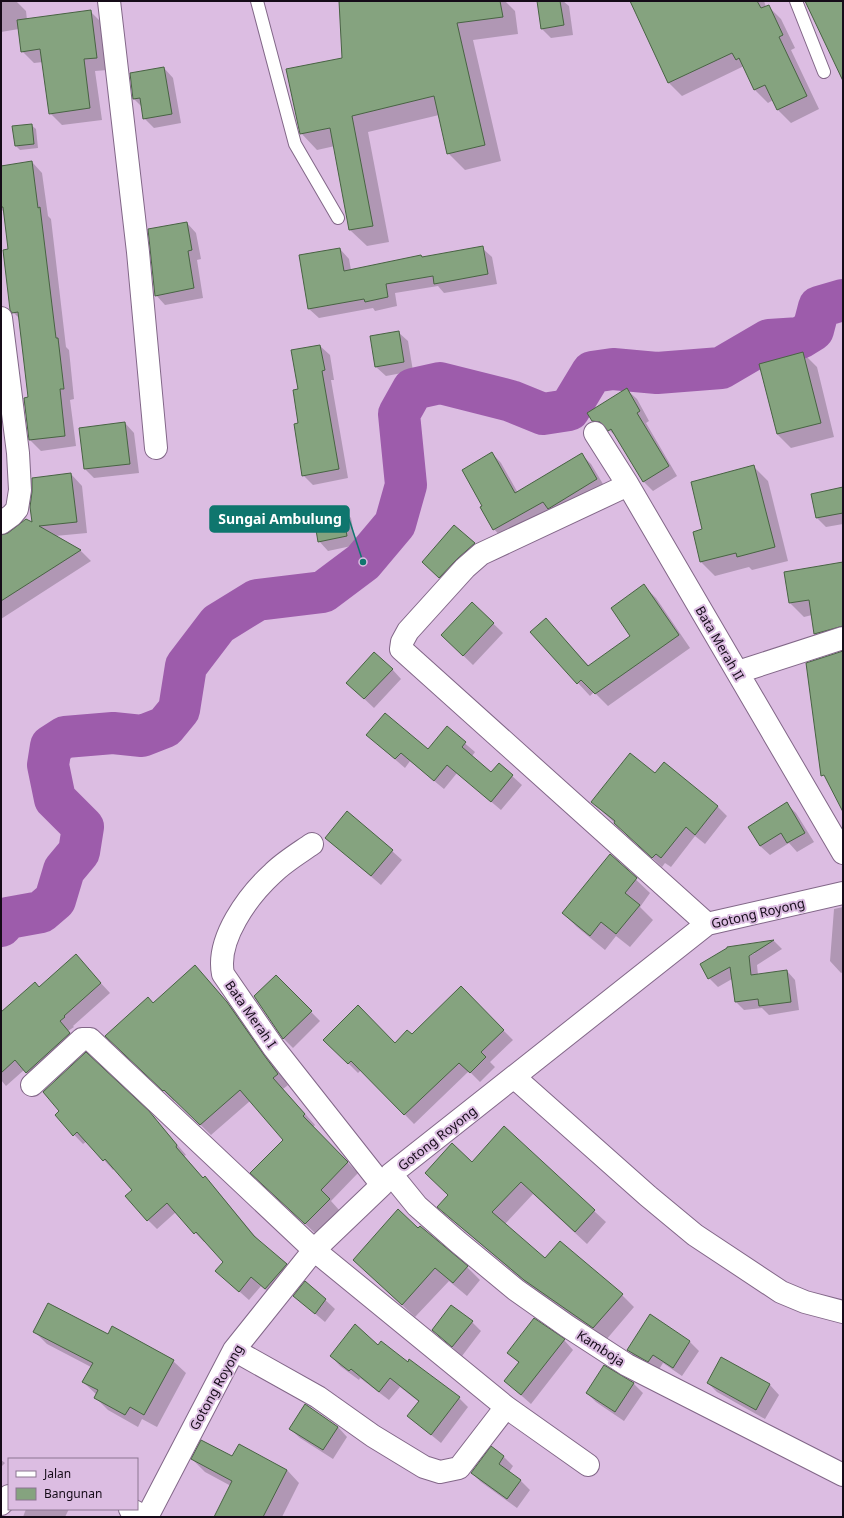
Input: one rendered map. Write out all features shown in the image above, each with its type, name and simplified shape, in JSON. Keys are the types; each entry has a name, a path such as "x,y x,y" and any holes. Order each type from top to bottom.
{"street":[{"path":"109,1 138,252 156,448"},
{"path":"1,322 10,454 20,490 17,509 12,515 1,523"},
{"name":"Bata Merah II","path":"595,433 628,485 843,853"},
{"path":"628,485 481,554 465,568 408,632 402,642 401,649 707,924"},
{"path":"738,672 843,638"},
{"name":"Bata Merah I","path":"312,844 273,872 253,894 234,923 223,949 221,964 223,974 274,1048 386,1180"},
{"name":"Gotong Royong","path":"146,1514 234,1350 314,1250 386,1180 707,924 843,893"},
{"path":"32,1085 82,1039 90,1039 314,1250 506,1407 588,1465"},
{"path":"514,1077 654,1201 695,1235 782,1292 805,1302 843,1312"},
{"name":"Kamboja","path":"386,1180 516,1290 626,1365 843,1475"},
{"path":"234,1350 318,1397 373,1436 424,1467 440,1472 459,1468 506,1407"}],"lane":[{"path":"257,1 295,144 338,218"},
{"path":"796,1 824,72"}],"building":[{"path":"339,1 500,1 503,17 457,23 485,145 447,154 434,96 352,116 373,226 349,230 330,128 300,134 286,69 342,58"},
{"path":"537,1 560,1 564,25 541,29"},
{"path":"630,1 757,1 761,8 769,5 783,35 779,37 807,96 777,110 765,85 754,90 739,58 736,60 732,53 668,83"},
{"path":"805,1 843,1 843,81"},
{"path":"91,10 97,58 84,59 90,108 49,114 40,49 21,52 17,20"},
{"path":"164,67 172,114 143,119 140,98 133,99 130,73"},
{"path":"32,124 34,144 15,146 12,126"},
{"path":"32,161 38,208 40,207 56,338 58,338 64,389 60,389 65,436 29,440 24,398 28,397 18,312 12,313 10,310 3,250 8,249 3,207 1,207 1,166"},
{"path":"187,222 192,250 188,251 194,288 155,296 148,229"},
{"path":"483,246 488,274 434,284 433,276 386,284 388,297 365,302 364,299 308,309 299,255 340,248 344,271 421,255 422,257"},
{"path":"399,331 404,362 375,367 370,336"},
{"path":"320,345 325,370 322,371 339,469 302,476 294,424 298,423 293,390 298,389 291,350"},
{"path":"803,352 821,423 777,434 759,364"},
{"path":"627,388 640,411 637,413 669,466 643,482 611,429 608,431 600,422 592,421 587,413"},
{"path":"125,422 130,464 84,469 79,428"},
{"path":"492,452 515,493 582,453 597,479 548,509 543,502 493,530 480,507 482,506 462,470"},
{"path":"754,465 775,547 737,557 736,553 700,562 693,532 702,529 691,482"},
{"path":"71,473 77,522 39,526 81,550 1,601 1,535 8,533 26,519 32,522 30,507 32,478"},
{"path":"843,487 843,513 816,518 811,494"},
{"path":"342,507 347,536 318,542 313,512"},
{"path":"454,525 475,543 439,578 422,562"},
{"path":"843,562 843,626 814,634 809,600 789,603 784,572"},
{"path":"644,584 679,635 595,694 581,680 577,684 530,632 546,618 588,666 630,636 611,608"},
{"path":"472,602 494,623 463,656 441,635"},
{"path":"843,651 843,812 824,775 821,776 806,663"},
{"path":"374,652 393,669 364,699 346,683"},
{"path":"385,713 428,749 447,726 466,742 462,747 491,772 499,763 513,775 491,802 447,765 434,781 401,753 395,759 366,735"},
{"path":"630,753 655,773 664,762 718,806 695,835 686,827 661,858 656,854 652,858 614,823 615,821 591,802"},
{"path":"787,802 805,833 787,843 781,833 760,846 748,827"},
{"path":"347,811 393,850 371,876 325,838"},
{"path":"610,854 637,878 625,893 640,905 616,934 601,922 590,936 562,913"},
{"path":"774,940 749,956 751,975 787,970 791,1002 759,1006 758,999 735,1002 730,967 708,979 700,964 727,947"},
{"path":"76,954 101,983 60,1021 70,1033 26,1073 15,1060 1,1073 1,1012 35,982 39,987"},
{"path":"195,965 227,1002 278,1074 273,1078 305,1114 303,1116 348,1162 321,1190 330,1199 305,1224 250,1173 283,1140 240,1090 200,1125 105,1036 148,997 153,1003"},
{"path":"276,975 312,1011 283,1039 254,996"},
{"path":"461,986 504,1030 481,1052 486,1057 470,1073 459,1063 404,1115 351,1061 348,1064 323,1040 358,1005 395,1043 407,1030 412,1034"},
{"path":"86,1052 149,1111 177,1145 176,1147 203,1178 205,1176 254,1236 287,1264 265,1289 251,1277 239,1292 215,1271 223,1262 196,1232 194,1234 167,1203 147,1221 125,1196 132,1190 105,1159 103,1161 77,1132 73,1136 55,1115 59,1111 43,1092"},
{"path":"504,1126 595,1210 575,1232 521,1182 492,1212 545,1258 560,1241 623,1294 593,1328 524,1280 437,1207 448,1195 425,1173 452,1143 472,1162"},
{"path":"398,1209 418,1228 420,1226 468,1266 453,1283 435,1268 402,1305 353,1260"},
{"path":"305,1281 326,1299 315,1314 293,1296"},
{"path":"48,1303 108,1334 112,1326 174,1360 144,1415 130,1407 125,1415 94,1398 98,1390 82,1382 93,1363 33,1332"},
{"path":"451,1305 473,1321 452,1347 432,1330"},
{"path":"650,1314 690,1341 673,1368 653,1355 648,1362 627,1350"},
{"path":"534,1318 565,1339 521,1395 504,1381 519,1362 507,1353"},
{"path":"355,1324 378,1345 381,1341 408,1362 409,1359 460,1397 431,1435 407,1416 419,1401 390,1378 379,1392 351,1369 349,1371 330,1356"},
{"path":"721,1357 770,1384 756,1410 707,1383"},
{"path":"604,1365 634,1383 615,1412 586,1393"},
{"path":"305,1404 338,1427 323,1450 289,1429"},
{"path":"201,1440 232,1456 239,1444 287,1470 263,1517 214,1517 232,1481 191,1459"},
{"path":"491,1446 504,1456 499,1464 521,1480 507,1499 471,1473"}],"waterway":[{"path":"1,926 8,918 41,912 55,900 64,870 79,852 83,827 55,799 48,765 51,746 65,737 113,733 142,736 165,727 179,710 186,666 218,624 257,600 323,592 363,562 395,524 406,485 399,414 413,389 440,383 511,401 543,414 569,410 592,372 613,369 657,373 721,368 769,340 800,338 813,330 819,307 843,300"}],"place":[{"name":"Sungai Ambulung","path":"363,562"}]}
